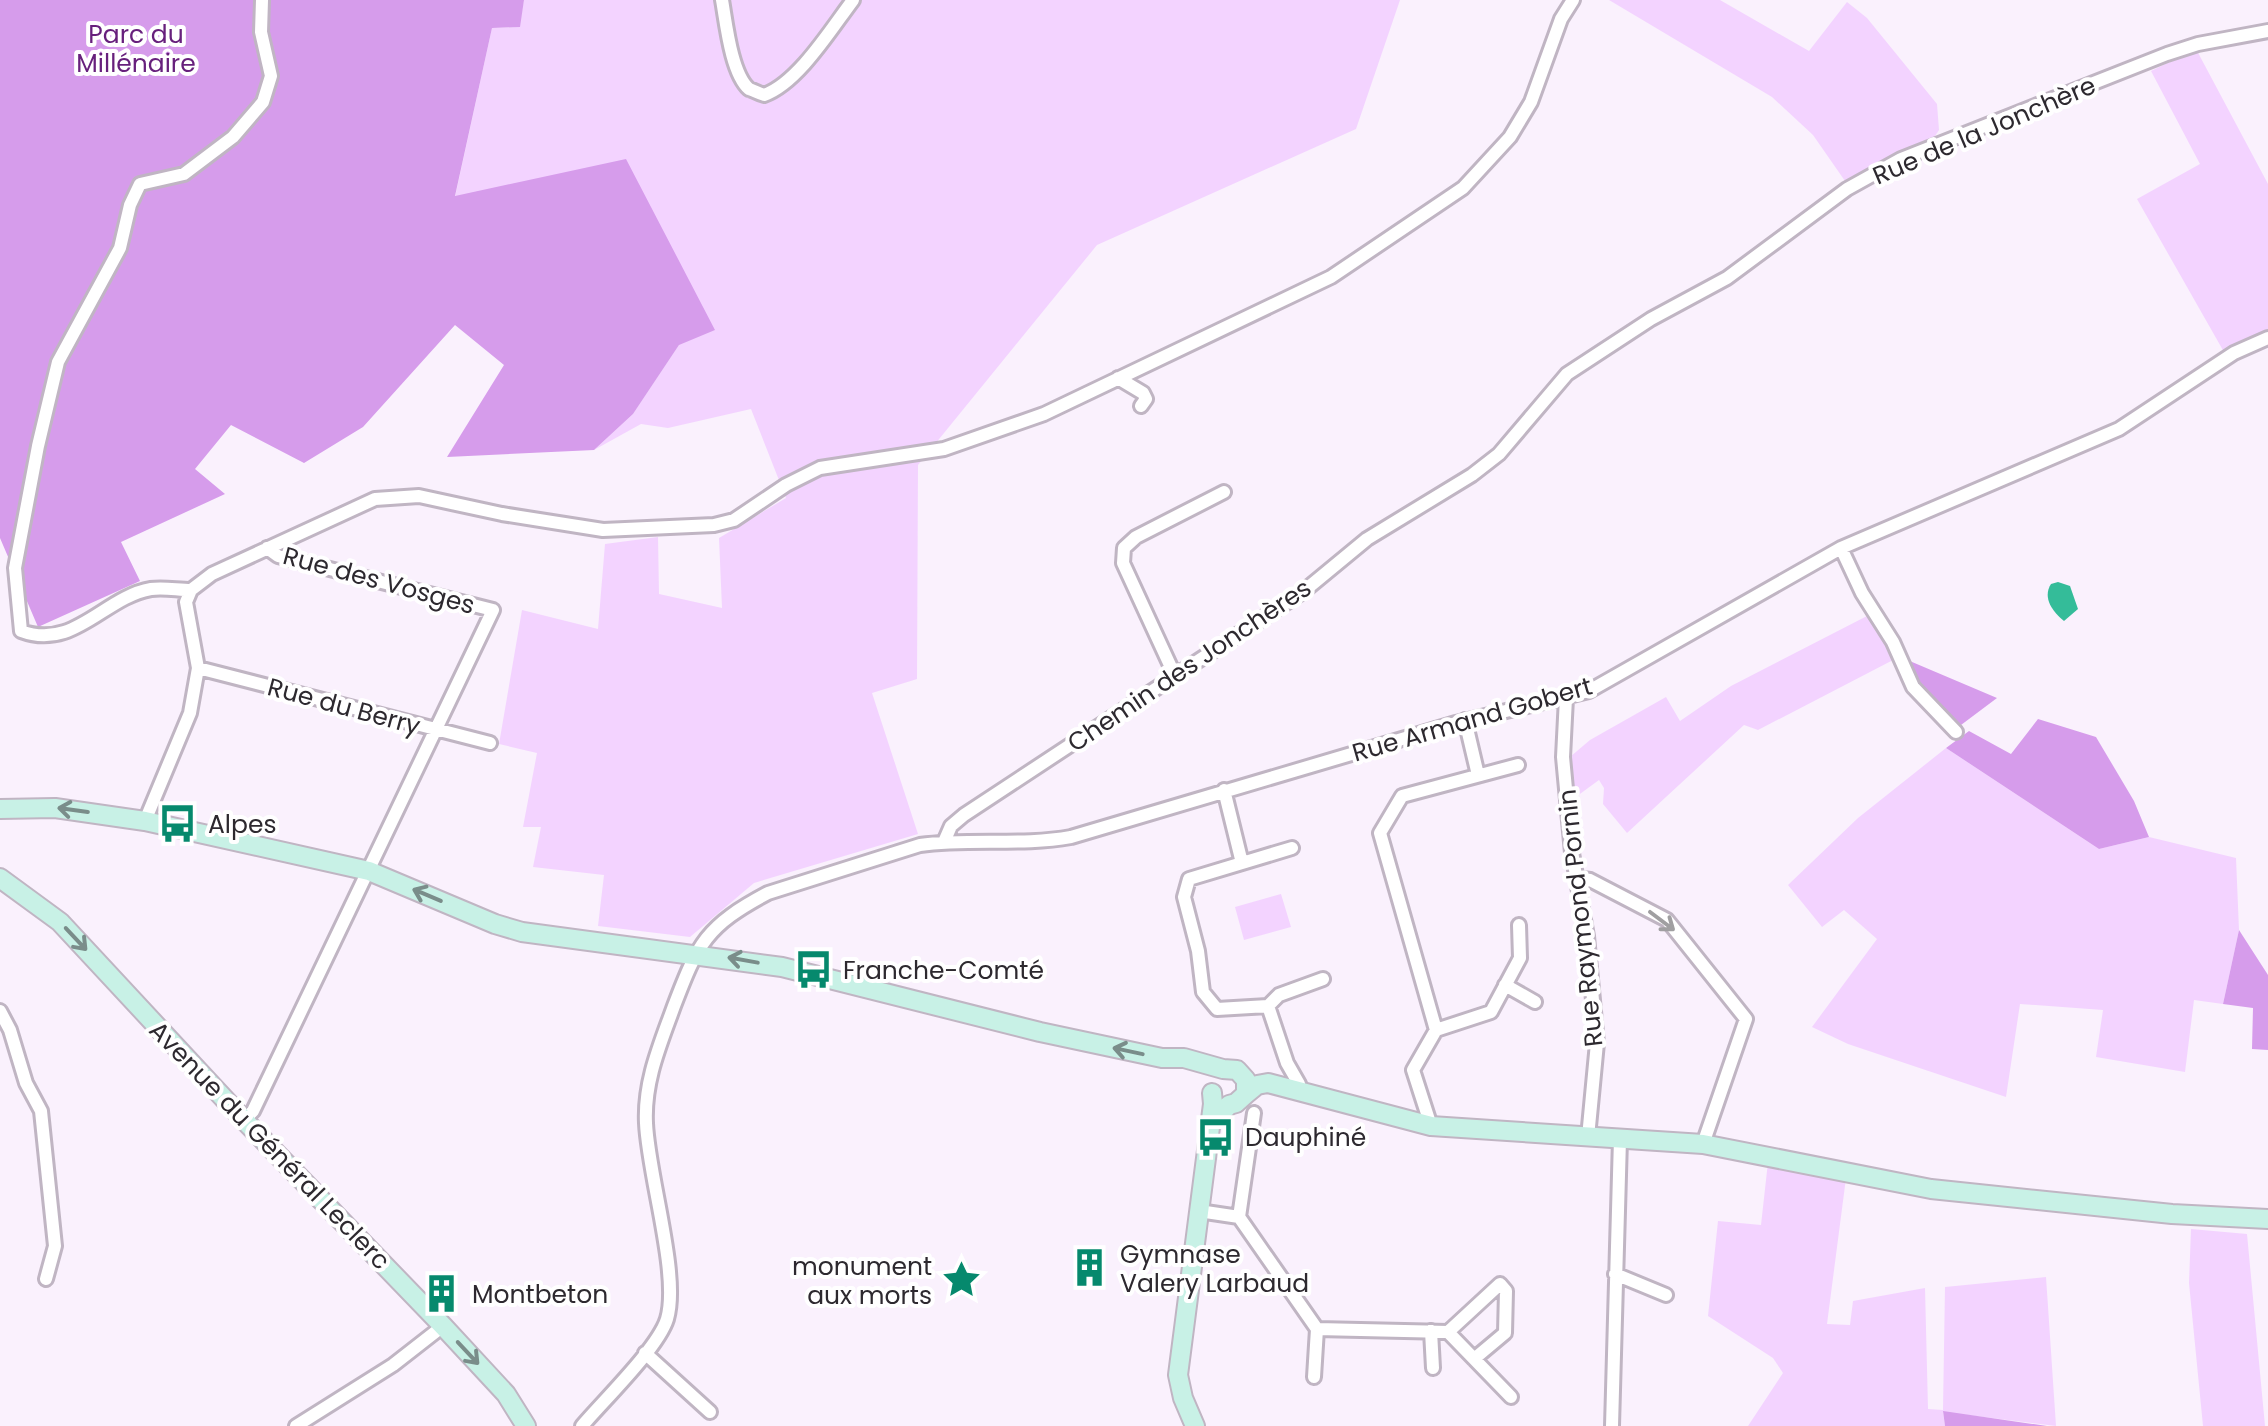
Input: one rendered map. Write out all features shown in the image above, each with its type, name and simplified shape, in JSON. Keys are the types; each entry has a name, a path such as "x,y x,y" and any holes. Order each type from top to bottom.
{"main road":[{"path":"0,809 55,808 145,821 369,871 522,932 782,967 1040,1032 1162,1058 1184,1058 1250,1077 1290,1074 1317,1096"},
{"name":"Avenue du Général Leclerc","path":"0,878 60,922 506,1394 526,1426"},
{"path":"1195,1426 1178,1375 1210,1125 1212,1079 1222,1069"},
{"path":"1242,1074 1248,1087 1246,1094"},
{"path":"1210,1125 1229,1105 1242,1100 1257,1085 1268,1082 1431,1126 1703,1144 1931,1189 2268,1220"},
{"path":"1212,1093 1229,1105"}],"street":[{"path":"191,590 150,589 106,609 74,630 35,636 21,631 15,568 58,362 120,248 130,205 140,184 184,174 233,137 263,102 271,76 261,32 262,0"},
{"path":"722,0 741,76 749,89 764,95 778,90 821,44 853,0"},
{"path":"145,821 190,713 198,668 186,602 191,590 212,574 376,499 400,495 602,530 714,526 734,520 786,485 820,468 944,449 1044,414 1331,276 1463,188 1510,137 1530,102 1561,19 1573,0"},
{"name":"Rue de la Jonchère","path":"1441,494 1499,454 1567,374 1651,319 1727,278 1861,182 1902,159 2167,54 2268,31"},
{"name":"Rue Armand Gobert","path":"693,954 718,924 768,894 920,846 1070,837 1465,720 1589,691 1841,548 2120,429 2234,353 2268,338"},
{"path":"1118,378 1142,393 1146,399 1142,406"},
{"path":"1175,676 1123,564 1124,548 1224,492"},
{"name":"Chemin des Jonchères","path":"944,842 951,826 964,815 1304,591 1366,539 1441,494"},
{"name":"Rue des Vosges","path":"267,548 278,556 493,610 436,731"},
{"path":"1841,548 1914,687 1956,732"},
{"name":"Rue du Berry","path":"198,668 490,743"},
{"name":"Rue Raymond Pornin","path":"1566,698 1563,756 1597,1043 1588,1138"},
{"path":"1465,720 1478,774"},
{"path":"244,1120 254,1111 436,731"},
{"path":"1436,1030 1380,833 1402,796 1518,765"},
{"path":"1224,790 1242,863"},
{"path":"1292,848 1190,878 1184,897 1198,951 1203,992 1217,1009 1268,1006 1279,995 1323,979"},
{"path":"1576,878 1590,880 1666,920 1746,1019 1703,1144"},
{"path":"1431,1126 1413,1070 1436,1030 1490,1012 1520,958 1519,926"},
{"path":"582,1426 645,1353 667,1320 670,1302 646,1126 646,1094 693,954"},
{"path":"1505,985 1535,1002"},
{"path":"1268,1006 1290,1074"},
{"path":"0,1011 26,1083 41,1111 55,1246 46,1279"},
{"path":"1254,1113 1239,1217 1317,1329 1314,1376"},
{"path":"1612,1426 1620,1140"},
{"path":"1199,1211 1239,1217"},
{"path":"1615,1274 1666,1295"},
{"path":"1317,1329 1448,1332 1500,1284 1506,1291 1506,1333 1474,1359"},
{"path":"296,1426 393,1365 443,1326"},
{"path":"1431,1332 1432,1368"},
{"path":"1448,1332 1511,1398"},
{"path":"645,1353 710,1412"}],"shaded area":[{"path":"524,0 1400,0 1356,129 1097,245 918,465 917,679 872,693 918,834 754,883 690,937 598,926 604,875 533,867 541,827 523,827 537,753 499,744 522,610 598,629 605,544 658,537 659,594 722,608 719,538 786,498 751,409 668,428 641,424 594,450 633,414 679,345 455,197 492,28 519,27"},
{"path":"1609,0 1720,0 1809,51 1847,2 1867,18 1937,104 1939,130 1933,139 1845,181 1813,135 1772,97"},
{"path":"2196,49 2268,184 2268,332 2224,352 2137,199 2200,164 2151,71"},
{"path":"2051,584 2070,586 2078,609 2064,621 2048,599"},
{"path":"1867,616 1895,659 1758,730 1744,725 1627,833 1603,804 1604,788 1599,780 1573,799 1570,757 1590,740 1666,697 1680,721 1731,686"},
{"path":"1946,748 2099,849 2149,837 2236,858 2239,930 2223,1004 2194,1000 2185,1072 2096,1057 2103,1010 2020,1004 2006,1097 1848,1044 1812,1027 1877,939 1844,910 1822,927 1788,885 1858,818"},
{"path":"1281,894 1291,927 1244,940 1235,907"},
{"path":"1768,1162 1846,1178 1827,1324 1850,1325 1853,1301 1925,1288 1928,1409 1943,1410 1945,1287 2046,1277 2056,1426 1943,1412 1945,1426 1748,1426 1783,1373 1773,1358 1708,1316 1718,1221 1761,1225"},
{"path":"2191,1229 2247,1234 2265,1426 2203,1426 2189,1283"}],"green space":[{"name":"Parc du Millénaire","path":"0,0 524,0 520,27 492,28 455,196 626,159 715,330 679,345 633,414 594,450 447,457 504,365 455,325 363,427 304,463 231,425 195,469 225,494 121,542 140,581 38,627 0,538"},
{"path":"1905,659 1997,698 1961,725 1921,685"},
{"path":"2038,719 2096,737 2134,801 2149,837 2099,849 1946,748 1969,731 2011,754"},
{"path":"2239,930 2268,975 2268,1050 2252,1049 2253,1008 2223,1004"},
{"path":"1943,1411 2047,1426 1945,1426"}],"place":[{"name":"Alpes","path":"178,824"},
{"name":"Franche-Comté","path":"813,970"},
{"name":"Dauphiné","path":"1215,1137"},
{"name":"Gymnase Valery Larbaud","path":"1090,1268"},
{"name":"monument aux morts","path":"962,1280"},
{"name":"Montbeton","path":"442,1294"}]}
